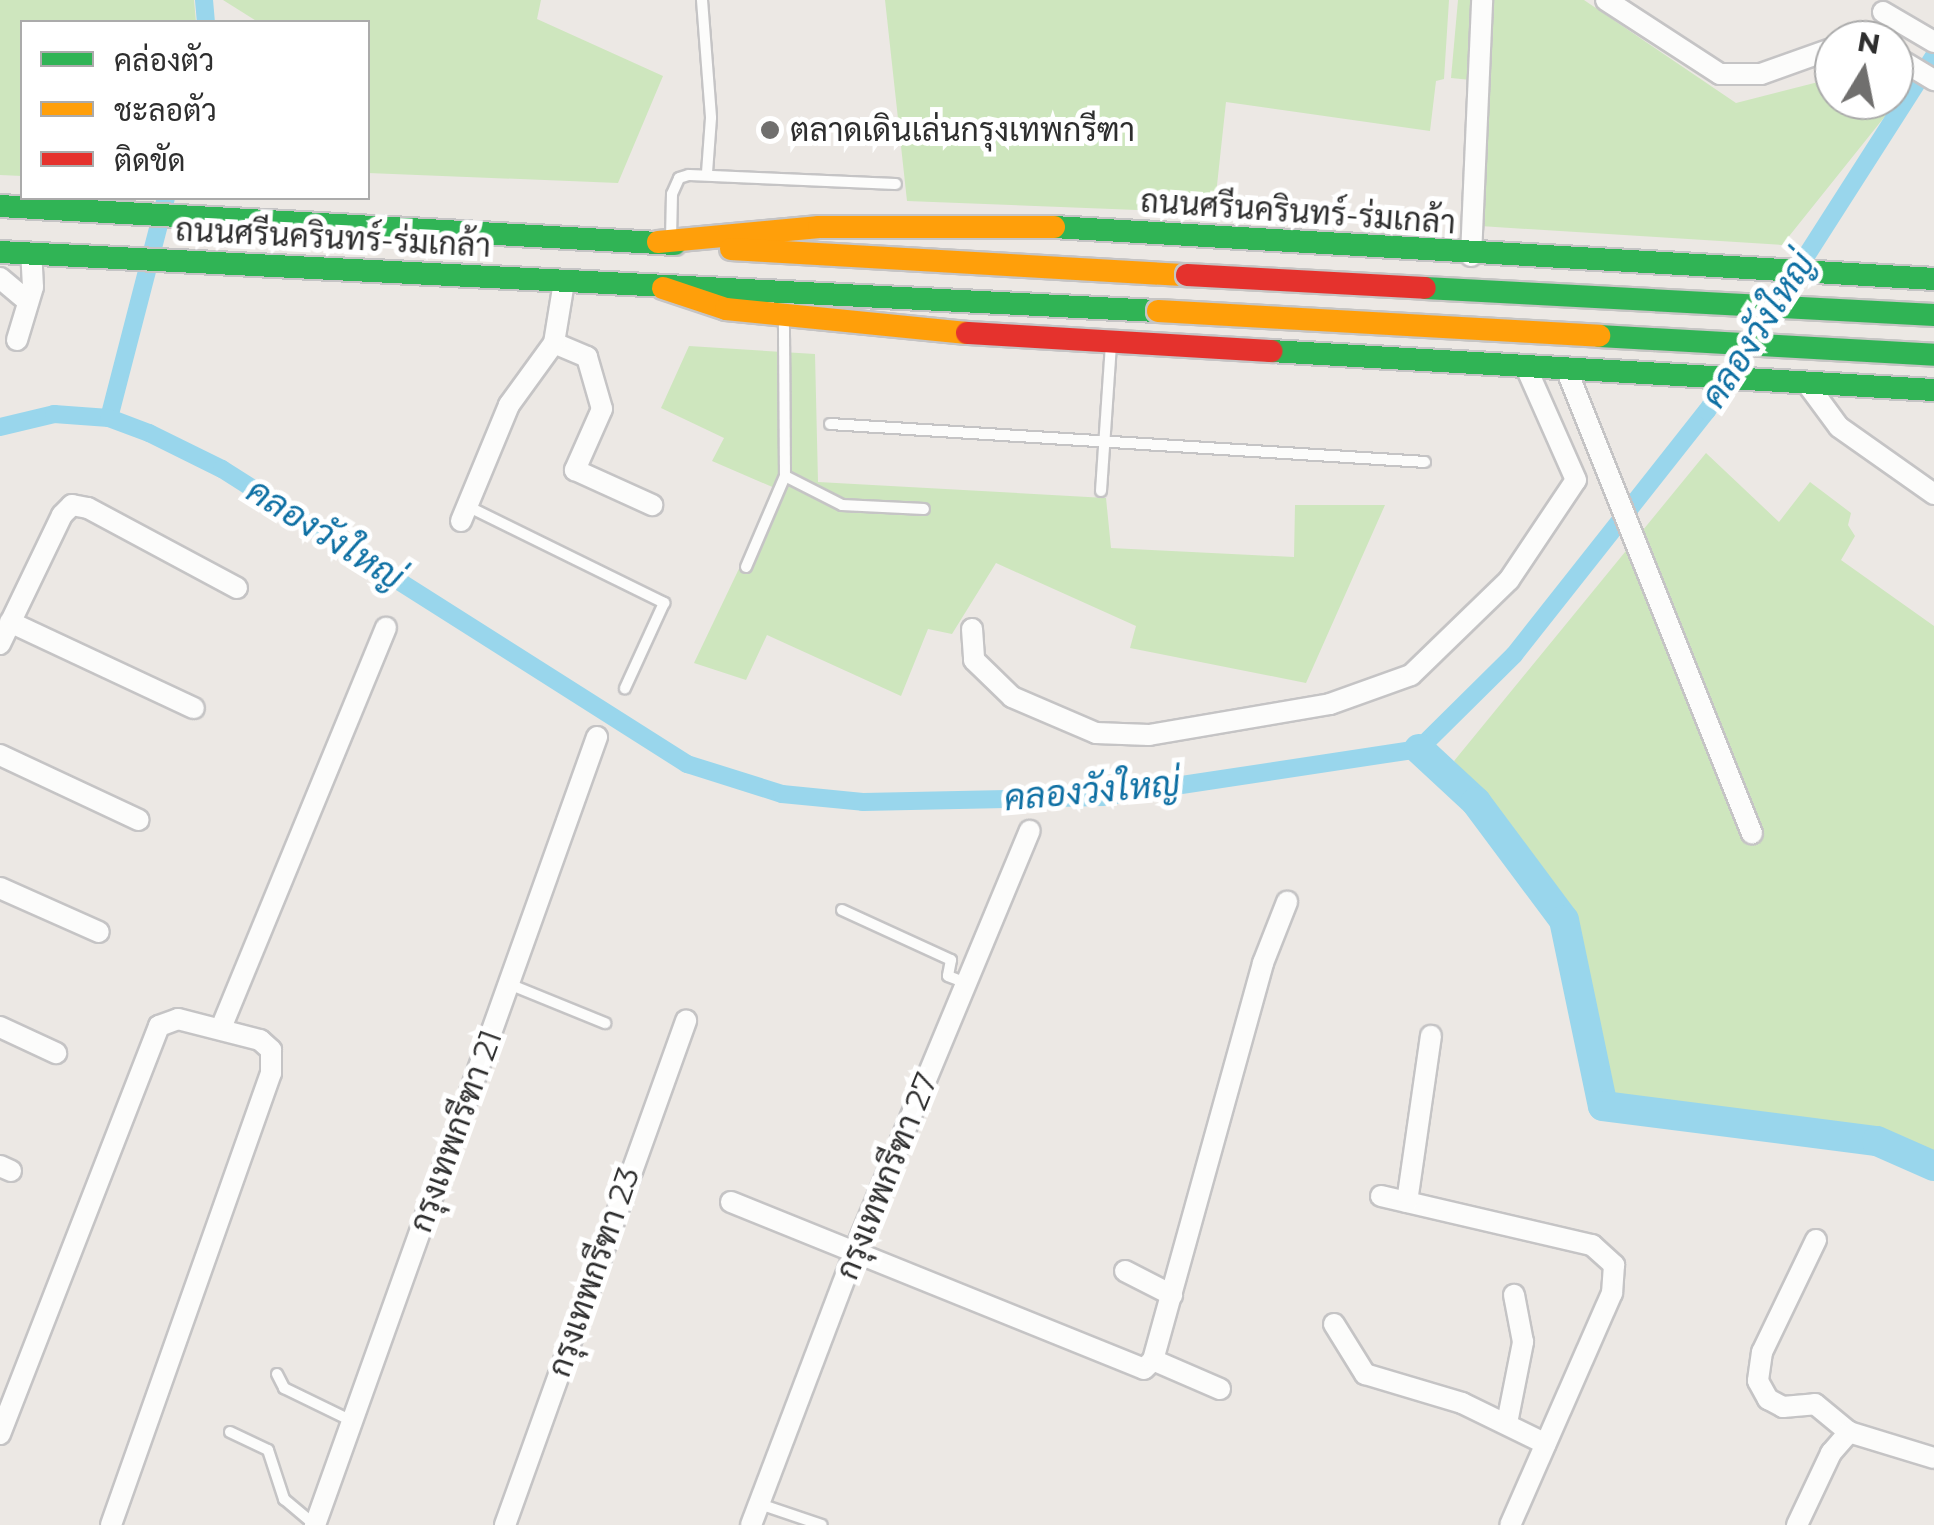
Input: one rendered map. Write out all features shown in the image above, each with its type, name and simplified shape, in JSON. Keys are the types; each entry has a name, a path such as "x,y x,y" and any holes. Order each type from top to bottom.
{"main road":[{"name":"ถนนศรีนครินทร์-ร่มเกล้า","path":"0,206 1934,314"},
{"name":"ถนนศรีนครินทร์-ร่มเกล้า","path":"665,242 818,227 1012,226 1470,256 1934,279"},
{"name":"ถนนศรีนครินทร์-ร่มเกล้า","path":"0,252 1934,355"},
{"path":"1548,258 1595,290 1604,313 1598,340 1563,370"},
{"name":"ถนนศรีนครินทร์-ร่มเกล้า","path":"663,288 726,309 784,318 1650,377 1934,390"},
{"path":"1934,314 1928,360 1934,372"}],"street":[{"path":"1470,256 1482,0"},
{"path":"1606,0 1720,74 1761,74 1814,55"},
{"path":"1890,15 1934,42"},
{"path":"17,340 27,301 31,254"},
{"path":"0,278 27,301"},
{"path":"463,514 509,405 554,343 564,282"},
{"path":"554,343 587,357 602,409 575,470 652,505"},
{"path":"972,629 974,660 1012,697 1096,733 1149,735 1330,704 1411,674 1509,580 1576,480 1526,367"},
{"path":"1563,370 1752,834"},
{"path":"1806,386 1839,427 1934,494"},
{"path":"0,644 62,515 77,505 237,588"},
{"path":"10,622 194,708"},
{"path":"221,1028 386,628"},
{"name":"กรุงเทพกรีฑา 21","path":"315,1525 597,737"},
{"path":"0,754 138,820"},
{"name":"กรุงเทพกรีฑา 27","path":"751,1525 856,1248 1030,831"},
{"path":"0,888 99,932"},
{"path":"731,1202 856,1248 1144,1369 1153,1360 1263,964 1287,902"},
{"path":"0,1434 159,1026 171,1018 221,1028 267,1045 270,1073 110,1525"},
{"name":"กรุงเทพกรีฑา 23","path":"506,1525 686,1021"},
{"path":"0,1027 56,1053"},
{"path":"1407,1202 1431,1036"},
{"path":"1381,1196 1592,1245 1614,1265 1612,1293 1510,1525"},
{"path":"1816,1240 1762,1352 1758,1381 1768,1400 1783,1406 1815,1404 1848,1432 1934,1458"},
{"path":"1125,1271 1172,1295"},
{"path":"1507,1423 1523,1342 1514,1295"},
{"path":"1334,1324 1366,1374 1507,1423 1546,1444"},
{"path":"1153,1360 1220,1389"},
{"path":"1796,1525 1831,1453 1848,1432"}],"lane":[{"path":"702,0 711,118 706,173"},
{"path":"665,242 679,178 706,173 896,184"},
{"path":"746,566 785,476 784,318"},
{"path":"1101,491 1111,343"},
{"path":"830,424 1426,462"},
{"path":"785,476 842,505 924,510"},
{"path":"463,514 664,603 625,688"},
{"path":"842,910 950,960 948,976 967,983"},
{"path":"509,984 605,1022"},
{"path":"277,1374 284,1388 352,1421"},
{"path":"230,1432 268,1450 284,1500 315,1525"},
{"path":"759,1504 822,1525"}],"green space":[{"path":"0,0 194,0 196,20 20,20 20,176 0,175"},
{"path":"223,0 541,0 537,19 663,76 618,183 370,173 370,20 255,20"},
{"path":"885,0 1449,0 1444,79 1436,81 1430,131 1226,102 1214,213 907,201"},
{"path":"1458,0 1475,0 1471,80 1451,78"},
{"path":"1493,0 1584,0 1736,103 1814,83 1814,120 1882,120 1782,245 1480,226"},
{"path":"689,346 815,354 818,482 1106,498 1111,548 1294,557 1295,505 1385,505 1306,683 1130,648 1136,626 996,563 952,634 928,629 901,696 767,635 746,680 694,663 777,489 712,461 724,438 661,408"},
{"path":"1706,453 1779,522 1810,482 1851,513 1848,525 1855,536 1841,560 1934,626 1934,1159 1859,1125 1607,1095 1570,909 1507,819 1454,761"}],"waterway":[{"path":"204,0 206,20"},
{"name":"คลองวังใหญ่","path":"0,427 54,414 109,418 149,433 222,469 687,764 782,794 863,802 1102,797 1419,749 1514,655 1707,411 1934,56"},
{"path":"109,418 165,200"},
{"path":"1419,749 1476,802 1564,920 1603,1106 1877,1141 1934,1166"}],"traffic: fast":[{"path":"0,206 675,244"},
{"path":"1054,227 1934,279"},
{"path":"0,252 1158,311"},
{"path":"1425,288 1934,315"},
{"path":"1599,336 1934,355"},
{"path":"1271,351 1934,390"}],"traffic: slow":[{"path":"658,242 819,227 1054,227"},
{"path":"731,249 1187,275"},
{"path":"663,288 726,309 967,333"},
{"path":"1158,311 1599,336"}],"traffic: jam":[{"path":"1187,275 1425,288"},
{"path":"967,333 1271,351"}],"place":[{"name":"ตลาดเดินเล่นกรุงเทพกรีฑา","path":"770,130"}]}
